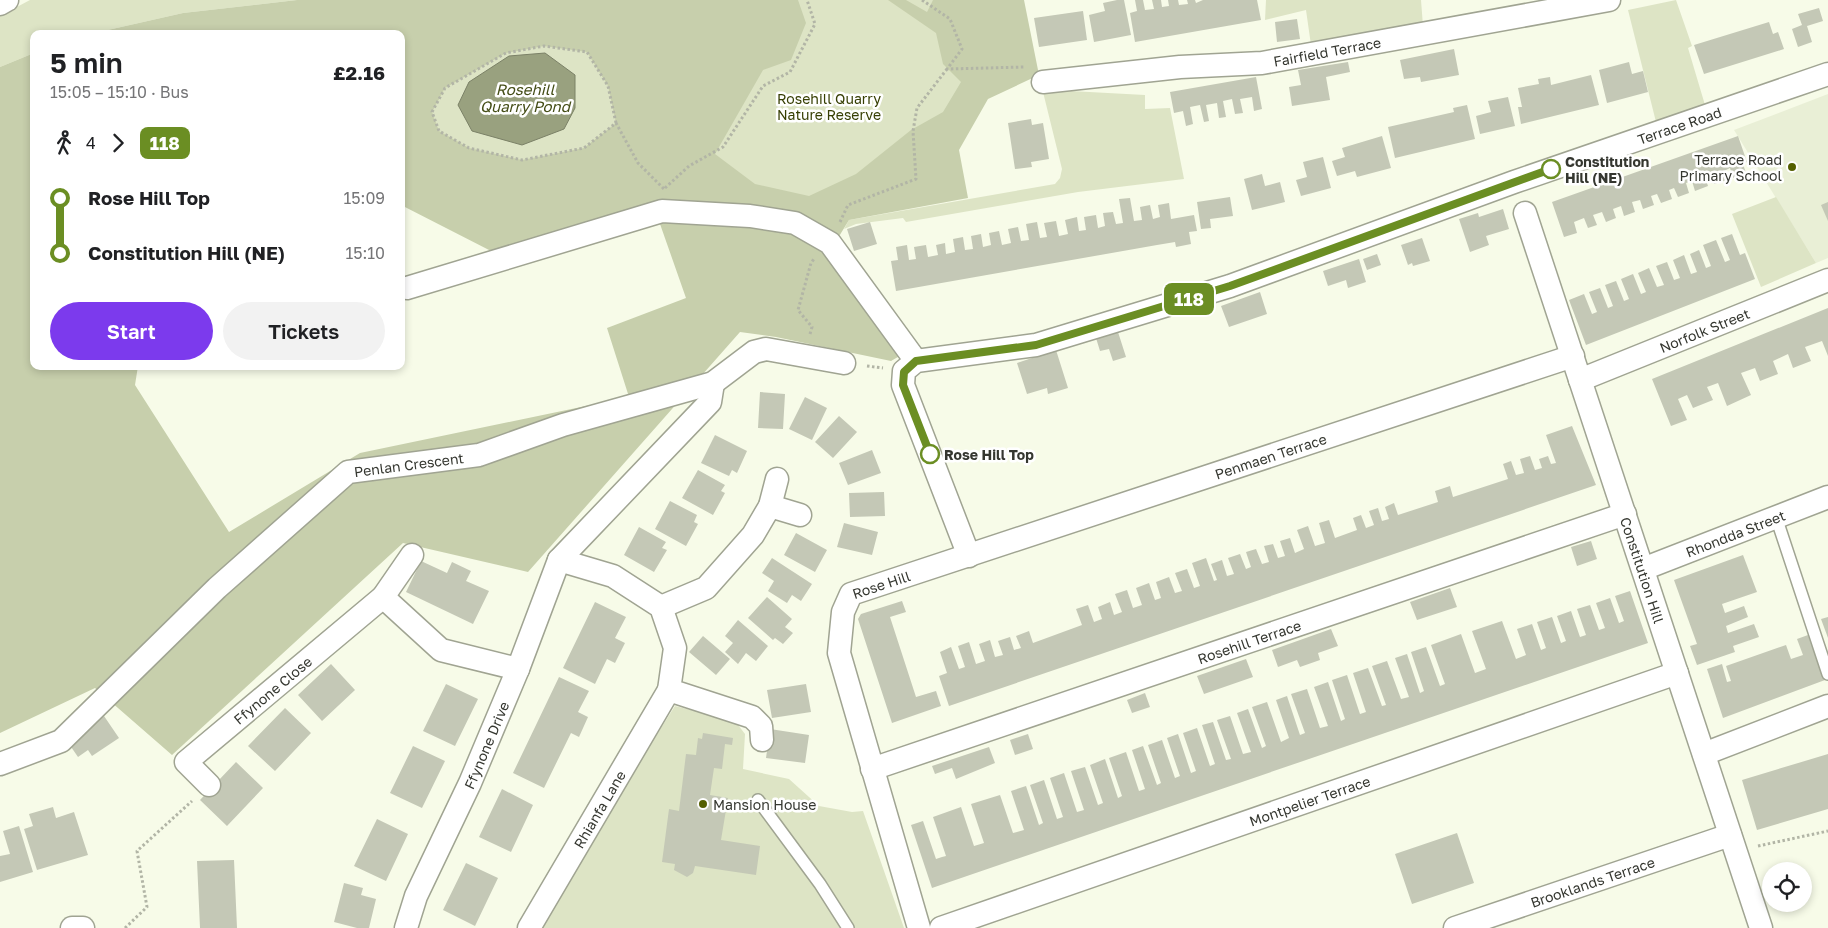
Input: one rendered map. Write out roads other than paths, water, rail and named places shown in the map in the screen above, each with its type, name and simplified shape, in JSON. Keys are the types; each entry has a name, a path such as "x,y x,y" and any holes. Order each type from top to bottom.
{"street":[{"path":"0,4 7,0"},
{"name":"Fairfield Terrace","path":"1043,82 1180,66 1262,63 1609,0"},
{"name":"Terrace Road","path":"910,366 1036,345 1230,286 1514,182 1828,74"},
{"path":"407,288 663,200 796,223 830,243 910,366 903,385 969,556"},
{"name":"Constitution Hill","path":"1525,213 1761,928"},
{"name":"Norfolk Street","path":"1580,380 1828,280"},
{"name":"Penlan Crescent","path":"0,764 61,741 217,588 348,472 479,455 563,425 713,384 754,352 766,348 844,363"},
{"name":"Penmaen Terrace","path":"969,556 1573,356"},
{"path":"713,384 710,402 559,560 613,576 661,607 676,648 669,690 752,717 761,726 762,740"},
{"path":"661,607 706,588 754,535 770,506 777,478"},
{"name":"Rhondda Street","path":"1643,569 1828,497"},
{"path":"770,506 800,515"},
{"name":"Rosehill Terrace","path":"872,770 1625,514"},
{"name":"Ffynone Close","path":"209,785 186,762 383,597 412,555"},
{"name":"Rose Hill","path":"920,928 839,654 843,612 851,594 969,556"},
{"name":"Ffynone Drive","path":"406,928 416,896 470,783 518,669 559,560"},
{"path":"383,597 441,650 518,669"},
{"name":"Montpelier Terrace","path":"941,928 1677,673"},
{"name":"Rhianfa Lane","path":"529,928 669,690"},
{"path":"1704,754 1828,706"},
{"name":"Brooklands Terrace","path":"1455,928 1730,835"},
{"path":"72,928 83,928"}],"lane":[{"path":"1776,517 1828,674"},
{"path":"758,800 820,884 848,928"}],"water":[{"name":"Rosehill Quarry Pond","path":"545,53 575,75 575,108 564,129 522,145 472,131 458,105 469,82 509,56"}],"place":[{"name":"Terrace Road Primary School","path":"1792,167"},
{"name":"Constitution Hill (NE)","path":"1551,169"},
{"name":"Rose Hill Top","path":"930,454"},
{"name":"Mansion House","path":"703,804"}],"park label":[{"name":"Rosehill Quarry Nature Reserve","path":"829,106"}]}
